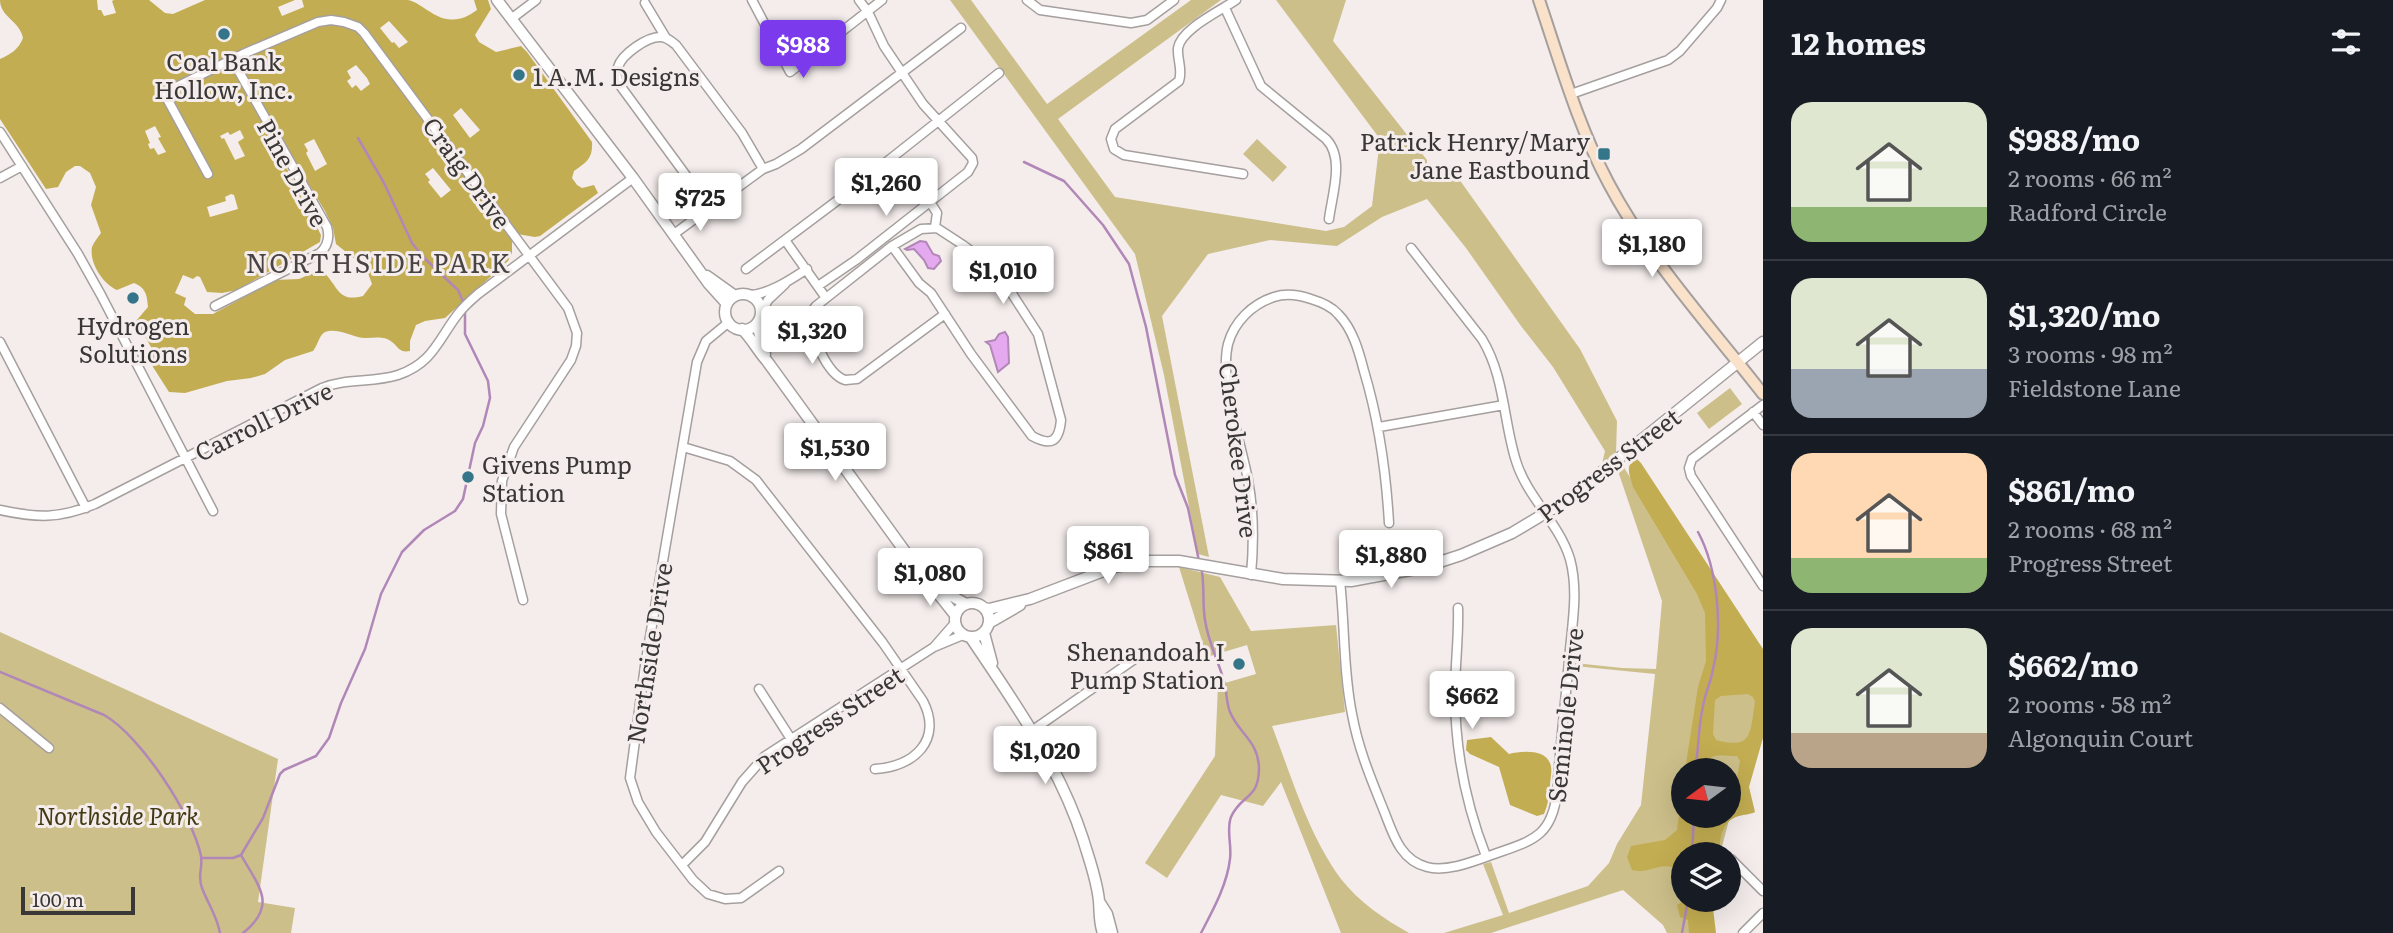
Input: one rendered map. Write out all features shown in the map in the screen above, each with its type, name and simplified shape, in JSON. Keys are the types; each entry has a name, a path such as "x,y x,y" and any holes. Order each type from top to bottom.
{"main road":[{"path":"1539,0 1571,94 1600,167 1640,236 1763,394"}],"street":[{"path":"497,0 633,178 709,284 727,304"},
{"path":"511,19 536,0"},
{"path":"752,0 790,72 881,0"},
{"path":"818,286 832,278 968,172 973,163 969,155 936,122 902,74 859,0"},
{"path":"1027,0 1040,10 1131,23 1147,20 1174,0"},
{"path":"1236,0 1183,36 1178,51 1181,74 1175,85 1115,129 1111,139 1114,149 1124,155 1243,174"},
{"path":"1571,94 1657,65 1677,54 1721,0"},
{"path":"645,3 666,38 676,45 727,113 763,169"},
{"path":"1224,8 1261,86 1326,139 1334,149 1336,162 1329,219"},
{"name":"Craig Drive","path":"208,174 164,93 243,54 318,22 338,20 358,27 419,106 568,308 577,333 571,360 514,447 502,481 501,513 523,600"},
{"path":"674,234 763,169 788,158 961,28"},
{"path":"666,38 653,38 627,55 618,66 617,80 639,114 710,208"},
{"name":"Pine Drive","path":"215,306 320,253 329,239 327,227 233,61"},
{"path":"746,269 999,73"},
{"path":"0,132 101,295 213,511"},
{"path":"0,178 22,166"},
{"name":"Carroll Drive","path":"0,510 53,517 86,508 332,384 394,376 410,370 438,346 465,306 633,178"},
{"path":"930,202 937,214 935,227"},
{"path":"892,246 919,283 931,293 1032,436 1050,442 1056,438 1061,420 1038,334 998,272 935,227 921,229 892,246 816,306 809,315 811,327 827,363 845,380 856,379 945,314"},
{"path":"785,240 826,298"},
{"name":"Seminole Drive","path":"1340,581 1347,683 1356,735 1400,849 1419,864 1436,869 1528,842 1540,834 1551,821 1556,803 1573,615 1574,584 1568,554 1518,467 1497,369 1482,339 1411,248"},
{"path":"767,361 757,324 761,313 768,300 807,269"},
{"path":"701,271 735,296"},
{"path":"785,284 759,295 735,296 727,304 729,322 742,329 767,361 993,670 1033,730 1074,813 1090,863 1103,933"},
{"path":"751,295 760,304 761,313"},
{"name":"Cherokee Drive","path":"1251,575 1252,502 1226,370 1228,343 1233,332 1242,318 1260,303 1284,295 1304,297 1322,303 1338,314 1349,328 1379,428 1389,523"},
{"name":"Northside Drive","path":"729,322 706,341 697,362 645,666 630,778 638,802 656,832 708,894 725,900 741,898 779,872"},
{"path":"742,329 757,324"},
{"path":"0,342 86,508"},
{"name":"Progress Street","path":"984,608 1030,599 1125,565 1160,560 1188,562 1283,579 1340,581 1385,576 1461,555 1501,539 1567,500 1763,342"},
{"path":"1379,428 1504,405"},
{"path":"1763,405 1692,459 1689,468 1691,476 1763,586"},
{"path":"1753,412 1763,425"},
{"path":"682,447 730,460 756,480 902,669 928,711 930,723 923,747 909,760 890,768 875,769"},
{"path":"930,584 966,604 976,603 988,612 987,628 993,670"},
{"name":"Progress Street","path":"987,628 1030,599"},
{"path":"955,619 966,604"},
{"path":"1458,608 1455,694 1458,741 1470,807 1486,856"},
{"name":"Progress Street","path":"934,647 955,619"},
{"path":"967,637 987,628"},
{"name":"Progress Street","path":"682,865 712,833 741,782 754,766 791,739 934,647 967,637"},
{"path":"1033,730 1139,656"},
{"path":"758,688 791,739"},
{"path":"0,708 49,748"},
{"path":"1741,869 1763,891"},
{"path":"1099,902 1107,914 1112,933"},
{"path":"1743,933 1763,913"}],"green space":[{"path":"950,0 971,0 1047,104 1191,0 1221,0 1058,119 1115,197 1326,231 1344,227 1372,206 1380,139 1276,0 1346,0 1333,41 1427,160 1427,166 1434,177 1449,165 1580,349 1617,421 1616,453 1602,464 1605,451 1553,367 1427,199 1382,217 1337,246 1270,240 1208,254 1162,316 1209,557 1198,554 1164,375 1135,254"},
{"path":"1257,139 1287,167 1273,182 1243,154"},
{"path":"1730,388 1742,404 1709,429 1697,413"},
{"path":"1623,466 1763,692 1741,775 1741,758 1671,758 1671,828 1727,828 1723,842 1671,842 1671,912 1702,912 1696,933 1667,933 1663,925 1623,890 1491,933 1444,933 1503,915 1483,864 1491,862 1509,913 1588,886 1609,863 1617,844 1641,805 1655,674 1575,666 1575,663 1656,669 1662,601 1618,471"},
{"path":"1179,567 1220,577 1251,631 1336,625 1345,712 1272,726 1302,805 1329,862 1364,903 1409,933 1341,933 1281,782 1263,806 1221,795 1167,878 1145,863 1215,756 1218,685 1256,674 1247,645 1207,657"},
{"name":"Northside Park","path":"0,632 278,759 258,902 295,908 291,933 0,933"}],"shaded area":[{"path":"0,0 97,0 98,10 101,10 104,16 116,13 112,1 114,0 149,0 165,13 173,14 205,0 295,0 278,7 282,16 304,7 302,0 407,0 441,18 451,19 463,18 477,10 474,0 488,0 491,9 475,35 479,42 496,52 521,46 527,52 592,142 590,156 574,171 572,178 582,188 594,185 598,193 540,236 517,234 512,239 512,253 508,261 445,318 416,325 410,341 410,351 402,351 384,338 362,338 329,331 321,335 313,351 285,360 265,374 185,393 169,392 153,367 151,347 143,333 136,328 136,321 148,307 145,292 134,283 117,290 107,283 95,266 92,247 101,233 91,205 96,187 90,173 80,166 75,166 66,172 58,187 46,189 0,119 0,59 14,51 23,38 18,27 1,6","holes":["389,21 408,42 399,48 380,28","356,65 370,84 361,91 356,85 352,88 347,81 351,78 347,71","461,108 480,130 470,138 453,115","155,126 166,152 158,155 154,148 150,149 145,131","275,129 325,211 333,228 336,244 366,268 372,284 363,296 348,297 343,295 322,271 315,272 299,279 275,280 213,314 195,314 184,305 186,298 175,293 183,275 193,279 200,277 207,292 237,290 320,242 321,235 269,134","240,130 244,138 238,142 245,156 235,160 224,138 220,136 228,132 230,135","314,139 327,164 315,171 306,153 308,151 304,144","433,168 451,190 441,198 428,182 430,180 425,174","231,194 234,195 238,209 210,217 207,207 226,201 225,197"]},
{"path":"920,241 926,242 933,254 939,256 941,261 934,269 928,268 914,249 905,249"},
{"path":"1005,332 1008,337 1009,363 998,372 990,345 986,342 995,340 999,334"},
{"path":"1636,458 1641,463 1763,649 1763,738 1749,787 1755,812 1751,814 1741,816 1741,758 1687,758 1698,687 1706,661 1705,613 1697,594 1633,487 1630,464","holes":["1748,694 1755,702 1750,730 1743,741 1728,743 1716,740 1713,734 1715,700 1721,696"]},
{"path":"1491,737 1509,754 1532,752 1547,758 1551,772 1544,814 1537,816 1510,805 1499,767 1466,750 1467,740"},
{"path":"1724,828 1720,842 1671,842 1671,867 1632,870 1627,857 1631,846 1665,840 1677,830"},
{"path":"1679,912 1713,912 1716,933 1689,933 1688,920 1680,917"}],"waterway":[{"path":"358,138 384,183 412,243 458,290 464,304"},
{"path":"1024,162 1064,181 1103,225 1129,264 1146,327 1175,475 1188,508 1199,561"},
{"path":"201,858 233,858 241,855 263,818 280,774 316,756 329,738 365,649 381,594 402,552 424,530 455,511 463,499 475,443 483,426 490,398 488,381 465,334 465,311"},
{"path":"1696,758 1701,714 1712,674 1718,636 1714,581 1698,532"},
{"path":"1201,567 1206,628 1224,681 1229,708 1234,720 1252,744 1259,768 1253,792 1231,817 1226,878 1201,933"},
{"path":"0,672 104,715 133,740 163,778 188,820 201,856 201,884 220,933"},
{"path":"1693,828 1693,842"},
{"path":"241,855 262,895 260,914 243,933"},
{"path":"1682,933 1686,912"}],"place":[{"name":"Coal Bank Hollow, Inc.","path":"224,34"},
{"name":"1 A.M. Designs","path":"519,75"},
{"name":"Patrick Henry/Mary Jane Eastbound","path":"1604,154"},
{"name":"Hydrogen Solutions","path":"133,298"},
{"name":"Givens Pump Station","path":"468,477"},
{"name":"Shenandoah I Pump Station","path":"1239,664"}],"district":[{"name":"NORTHSIDE PARK","path":"379,261"}]}
